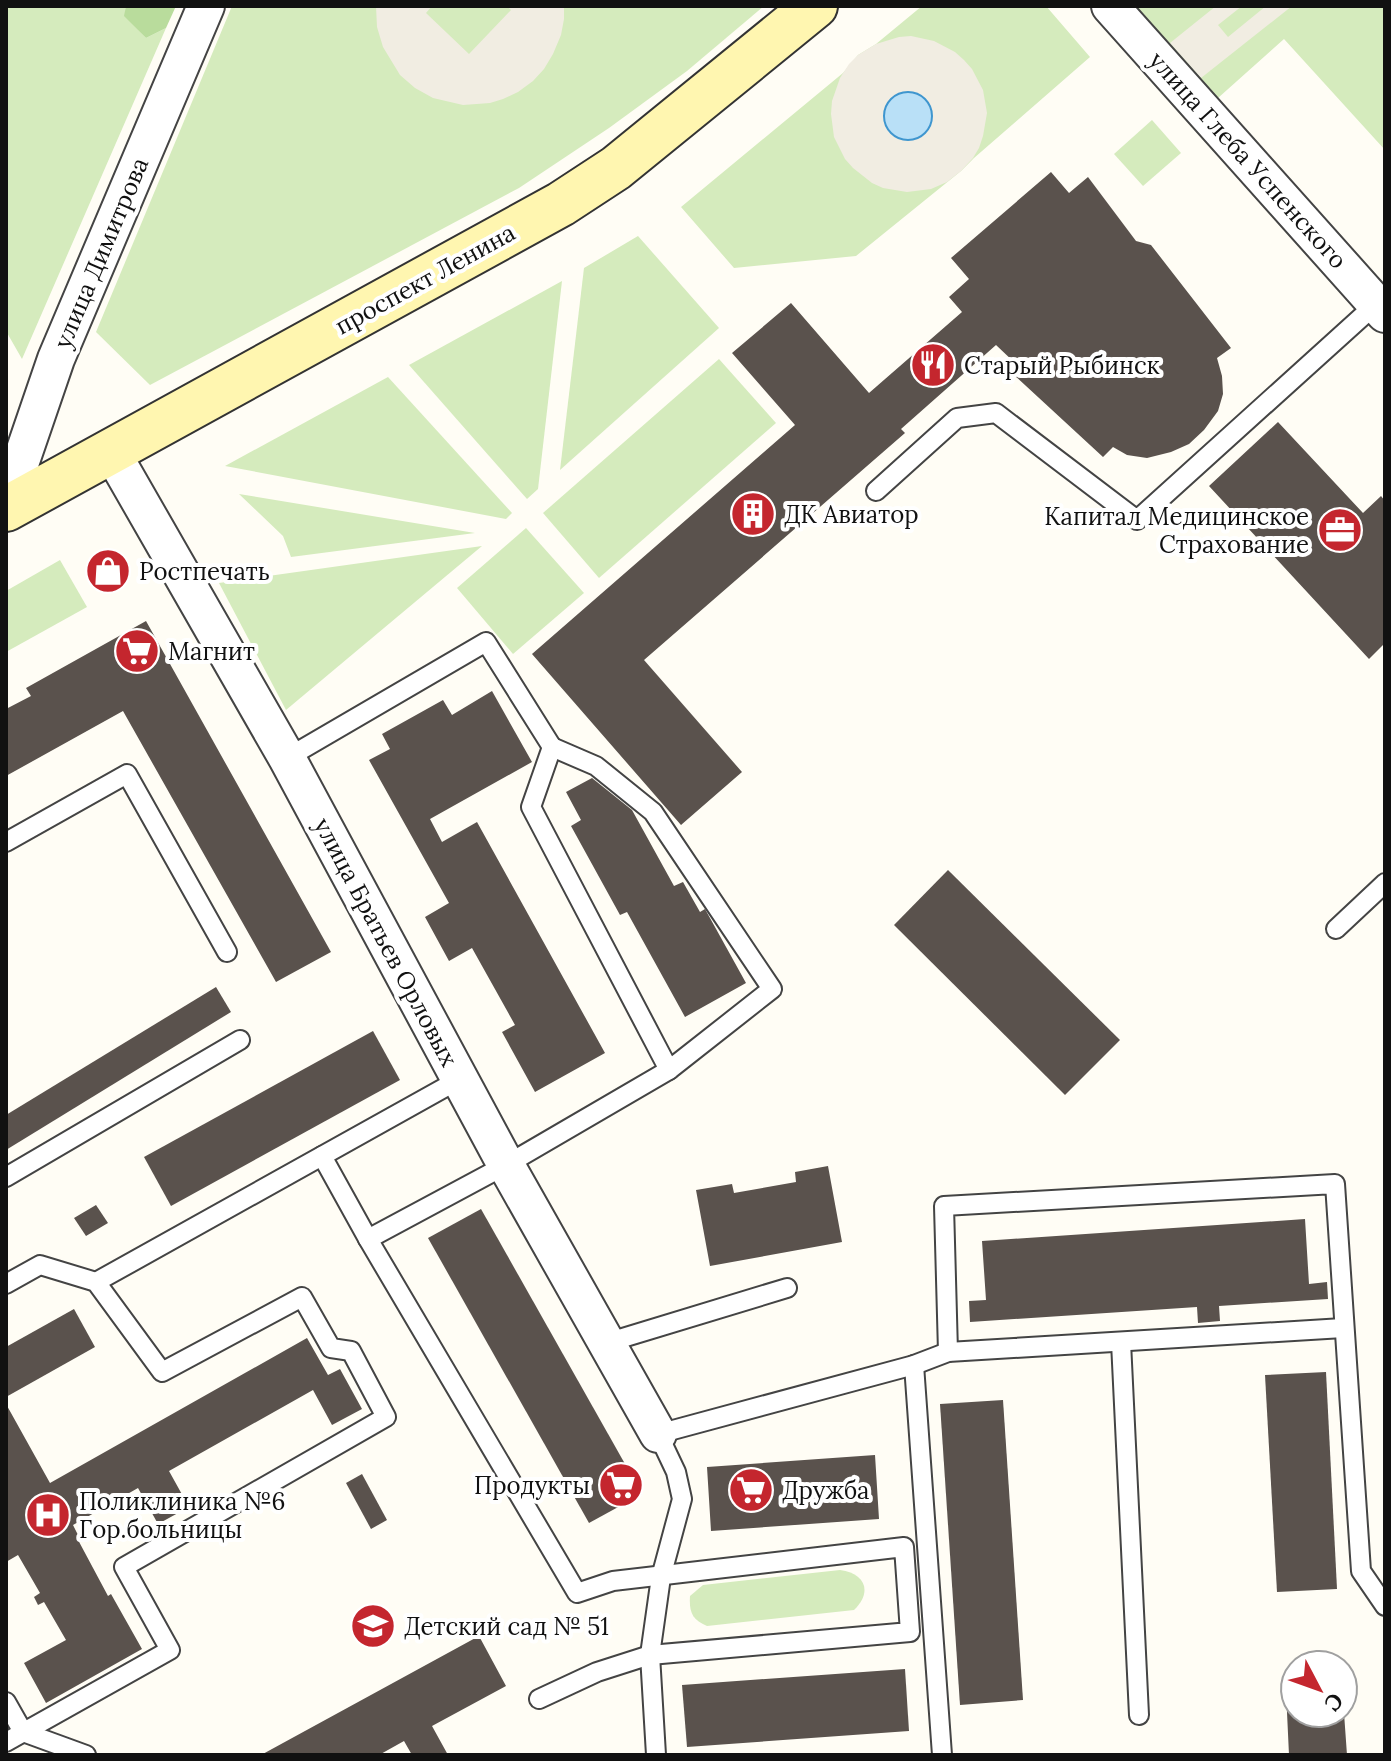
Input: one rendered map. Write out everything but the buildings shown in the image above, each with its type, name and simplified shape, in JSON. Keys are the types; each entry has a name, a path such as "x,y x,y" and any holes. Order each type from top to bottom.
{"main road":[{"name":"проспект Ленина","path":"6,507 561,204 616,168 815,6"}],"street":[{"name":"улица Димитрова","path":"6,507 56,359 206,6"},
{"name":"улица Глеба Успенского","path":"1110,6 1380,309"},
{"name":"улица Братьев Орловых","path":"111,451 287,758 506,1165 658,1434"}],"lane":[{"path":"876,491 957,418 996,413 1137,520 1380,309"},
{"path":"287,758 486,642 552,747 596,766 653,812 772,989 669,1070 506,1165 368,1239"},
{"path":"552,747 531,807 669,1070"},
{"path":"6,842 127,774 227,952"},
{"path":"1336,929 1385,883"},
{"path":"6,1177 240,1040"},
{"path":"96,1282 460,1079"},
{"path":"322,1156 577,1593 613,1581 904,1547 910,1632 650,1655 597,1672 539,1699"},
{"path":"948,1352 944,1206 1335,1184 1361,1571 1385,1606"},
{"path":"6,1284 40,1265 96,1282 162,1372 302,1297 331,1348 351,1351 386,1417 124,1567 170,1650 14,1737"},
{"path":"606,1343 787,1288"},
{"path":"656,1755 650,1655 661,1577 682,1499 676,1472 658,1434 914,1365 948,1352 1343,1328"},
{"path":"1121,1342 1139,1715"},
{"path":"914,1365 942,1755"},
{"path":"6,1702 14,1737"},
{"path":"14,1737 86,1755"}],"green space":[{"path":"6,6 126,6 125,16 146,38 166,28 22,359 6,331"},
{"path":"126,6 176,6 166,28 146,38 124,16"},
{"path":"232,6 764,6 687,71 519,188 150,385 96,332"},
{"path":"922,6 1046,6 1090,57 961,171 856,256 734,268 681,207 843,73 858,55"},
{"path":"1136,6 1385,6 1385,150 1284,39 1218,98"},
{"path":"1152,120 1181,153 1143,186 1114,154"},
{"path":"638,236 719,328 560,470 584,268"},
{"path":"562,281 538,489 527,499 409,365"},
{"path":"719,359 776,423 599,578 543,513"},
{"path":"388,377 512,513 506,519 225,466"},
{"path":"239,494 475,533 291,557 283,536"},
{"path":"526,528 584,593 513,654 457,588"},
{"path":"482,546 286,710 219,583"},
{"path":"60,560 87,607 6,652 6,591"},
{"path":"840,1570 855,1575 864,1584 863,1597 854,1610 707,1626 698,1621 691,1611 690,1596 703,1585"}],"shaded area":[{"path":"376,6 432,6 426,13 469,54 511,10 507,6 564,6 564,19 553,54 533,81 503,99 463,105 433,98 400,75 383,47 377,27"},
{"path":"1216,6 1242,6 1218,25 1228,37 1266,6 1292,6 1201,78 1170,43"},
{"path":"899,37 934,41 955,52 972,69 983,90 987,113 979,148 961,171 931,189 907,192 872,183 845,159 834,137 832,101 849,64 876,44","holes":["901,93 924,98 932,112 929,128 923,135 893,135 885,123 889,101"]}],"water":[{"path":"908,92 925,99 932,116 925,133 908,140 891,133 884,116 891,99"}],"place":[{"name":"Старый Рыбинск","path":"933,365"},
{"name":"ДК Авиатор","path":"753,514"},
{"name":"Капитал Медицинское Страхование","path":"1340,530"},
{"name":"Ростпечать","path":"108,571"},
{"name":"Магнит","path":"137,651"},
{"name":"Продукты","path":"621,1485"},
{"name":"Дружба","path":"751,1490"},
{"name":"Поликлиника №6 Гор.больницы","path":"48,1515"},
{"name":"Детский сад № 51","path":"373,1626"}]}
